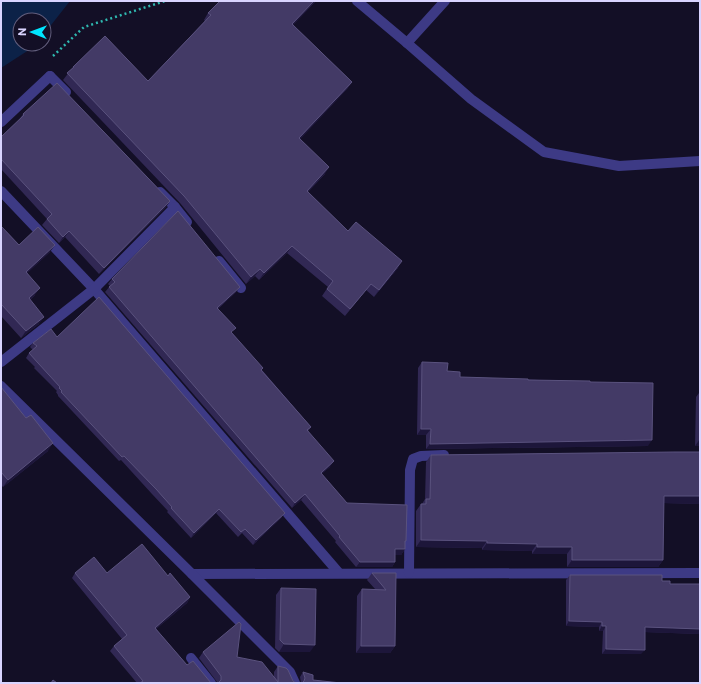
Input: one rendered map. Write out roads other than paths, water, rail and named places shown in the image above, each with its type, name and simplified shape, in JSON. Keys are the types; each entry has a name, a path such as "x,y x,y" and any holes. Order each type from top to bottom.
{"street":[{"path":"357,1 471,99 544,152 619,166 700,161"},
{"path":"407,43 445,1"},
{"path":"1,122 50,76 72,99"},
{"path":"153,185 175,207 194,230"},
{"path":"1,191 94,289 340,573"},
{"path":"1,362 94,289 175,207"},
{"path":"213,254 241,288"},
{"path":"1,386 290,672 295,683"},
{"path":"409,573 410,470 413,459 421,456 453,455"},
{"path":"192,574 700,573"},
{"path":"191,658 211,683"}],"water":[{"path":"1,1 70,1 52,24 52,12 12,12 12,52 26,52 1,68"}]}
